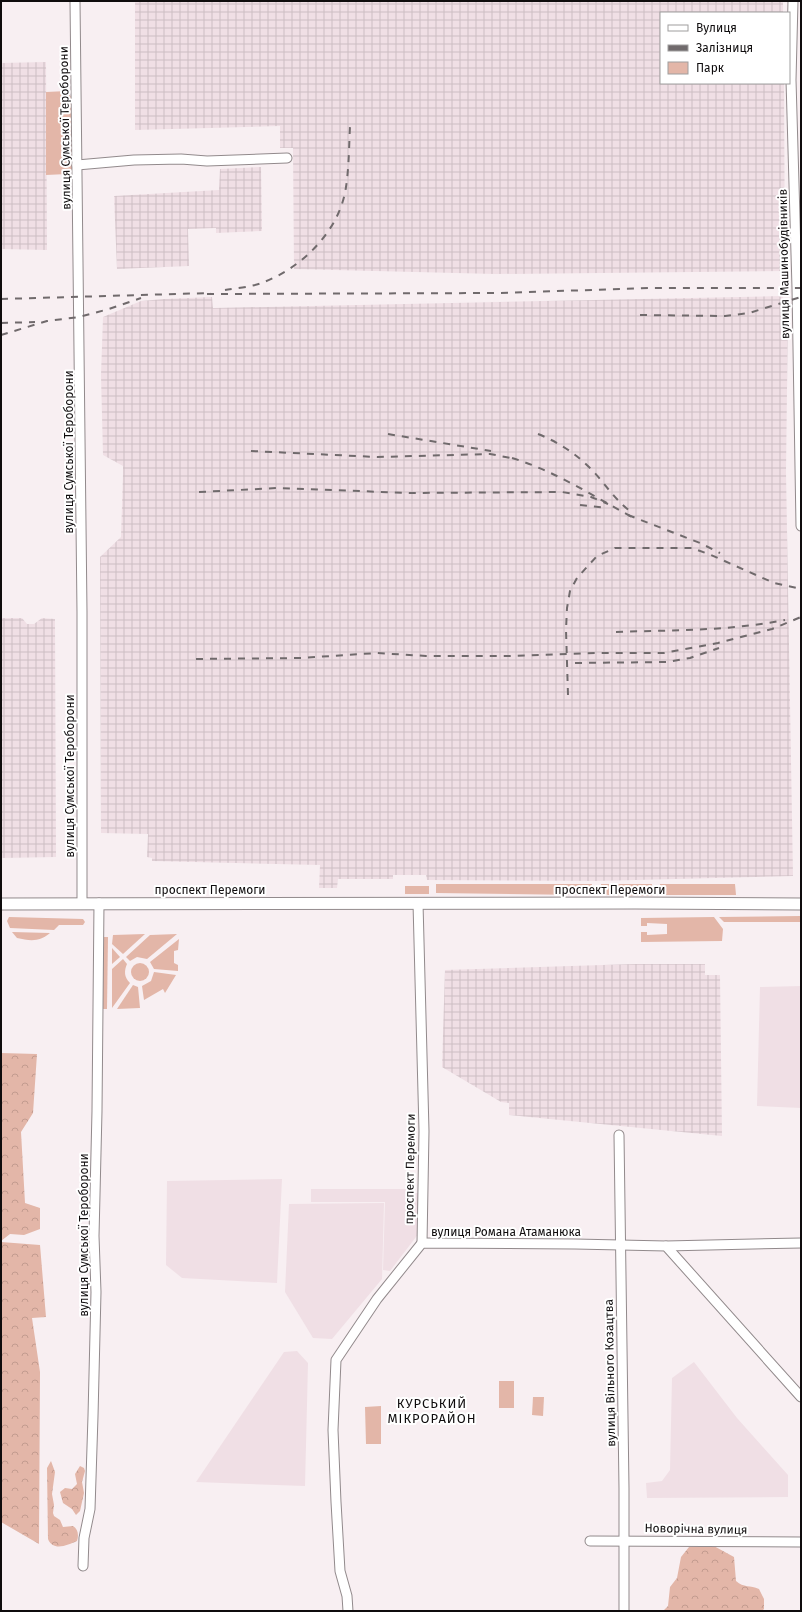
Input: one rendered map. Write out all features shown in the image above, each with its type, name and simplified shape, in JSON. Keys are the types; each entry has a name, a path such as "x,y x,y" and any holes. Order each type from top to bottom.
{"main road":[{"name":"проспект Перемоги","path":"1,904 801,904"}],"street":[{"name":"вулиця Сумської Тероборони","path":"75,1 82,612 82,903"},
{"name":"вулиця Машинобудівників","path":"793,1 791,80 799,312 801,526"},
{"path":"77,165 134,160 181,159 208,161 287,158"},
{"name":"вулиця Сумської Тероборони","path":"83,1566 84,1538 90,1509 96,1292 94,1236 99,903"},
{"name":"проспект Перемоги","path":"418,903 424,1131 422,1243"},
{"name":"вулиця Вільного Козацтва","path":"619,1135 624,1611"},
{"name":"вулиця Романа Атаманюка","path":"348,1611 347,1596 340,1571 336,1502 333,1430 336,1360 377,1299 422,1243 666,1246 801,1243"},
{"path":"666,1246 801,1397"},
{"name":"Новорічна вулиця","path":"590,1541 801,1542"}],"shaded area":[{"path":"135,1 783,1 783,12 660,12 660,84 784,84 785,271 496,274 294,269 293,148 280,148 280,126 135,130"},
{"path":"46,62 47,250 1,249 1,63"},
{"path":"261,167 262,231 216,233 216,228 188,229 189,266 117,269 114,196 219,190 220,169"},
{"path":"782,296 788,307 786,472 793,876 596,881 427,880 426,875 393,875 393,879 338,879 337,888 319,888 320,865 152,861 152,858 147,857 148,834 101,833 100,557 121,537 123,474 123,466 103,455 101,375 103,317 141,301 212,297 213,308"},
{"path":"1,618 22,618 27,624 34,624 42,618 55,619 56,857 1,858"},
{"path":"634,964 705,964 705,975 720,975 722,1136 509,1115 509,1103 501,1102 442,1067 445,970"},
{"path":"801,986 801,1108 757,1106 760,987"},
{"path":"282,1179 277,1283 182,1278 166,1265 167,1181"},
{"path":"311,1189 415,1189 415,1193 419,1193 419,1233 390,1271 383,1270 385,1202 311,1202"},
{"path":"384,1203 382,1279 332,1339 313,1338 285,1292 289,1204"},
{"path":"297,1351 308,1363 305,1486 196,1482 284,1352"},
{"path":"694,1362 737,1418 788,1475 788,1497 647,1498 646,1483 662,1481 670,1470 672,1378"}],"green space":[{"path":"67,91 71,97 72,170 67,174 46,175 46,92"},
{"path":"436,884 592,884 591,891 583,895 436,893"},
{"path":"601,884 652,884 652,896 608,895 601,888"},
{"path":"660,884 735,884 736,895 659,895"},
{"path":"405,886 429,886 429,894 405,894"},
{"path":"801,916 801,922 724,922 719,917"},
{"path":"9,917 83,919 85,922 83,925 59,925 54,930 10,928 7,921"},
{"path":"714,917 723,929 722,941 641,942 641,932 647,932 647,935 667,934 667,924 647,923 647,926 641,926 641,918"},
{"path":"12,932 50,933 39,939 26,940 17,938"},
{"path":"145,934 123,954 112,944 113,935"},
{"path":"177,934 147,959 137,957 130,961 126,957 150,935"},
{"path":"103,937 108,937 107,1009 101,1009"},
{"path":"179,939 178,950 174,951 174,963 178,965 178,971 154,969 150,962"},
{"path":"112,948 120,957 112,964"},
{"path":"123,959 127,964 125,974 130,983 112,1008 112,969"},
{"path":"140,963 146,966 149,972 146,978 140,981 134,978 131,972 134,966"},
{"path":"154,972 176,975 165,993 163,989 144,1000 142,986 151,981"},
{"path":"133,985 138,987 140,1008 117,1009"},
{"path":"1,1053 37,1054 33,1113 21,1132 25,1203 40,1208 40,1229 24,1235 10,1234 1,1241"},
{"path":"1,1242 40,1245 46,1317 32,1318 40,1372 39,1544 1,1522"},
{"path":"499,1381 514,1381 514,1408 499,1408"},
{"path":"533,1397 544,1397 543,1416 532,1415"},
{"path":"381,1406 381,1444 366,1444 365,1407"},
{"path":"51,1461 55,1472 52,1494 54,1516 60,1520 63,1527 75,1527 78,1534 77,1541 61,1546 53,1545 48,1539 47,1468"},
{"path":"80,1466 84,1468 85,1471 82,1482 84,1493 80,1511 76,1515 72,1509 63,1503 60,1492 65,1488 72,1489 77,1484 75,1474"},
{"path":"712,1545 734,1557 736,1581 742,1585 759,1589 764,1599 764,1609 762,1611 663,1611 668,1606 670,1587 677,1578 681,1557 689,1547"}],"railway":[{"path":"225,290 255,285 278,275 306,257 328,232 336,218 346,187 350,126"},
{"path":"207,294 499,293 650,288 801,288"},
{"path":"1,299 211,293"},
{"path":"640,315 725,316 749,313 801,297"},
{"path":"1,335 47,321 79,317 141,298"},
{"path":"1,323 35,322"},
{"path":"388,434 491,451"},
{"path":"538,434 559,444 578,457 630,511"},
{"path":"251,451 377,457 490,454 516,459"},
{"path":"512,458 528,463 559,477 632,517"},
{"path":"199,492 278,488 410,493 562,492 591,497 608,504"},
{"path":"580,505 607,508"},
{"path":"628,515 700,543 720,553"},
{"path":"568,695 566,630 567,608 570,591 577,578 597,556 615,548 692,548 774,583 801,589"},
{"path":"196,659 301,658 377,653 426,656 664,653 718,643 772,629 801,617"},
{"path":"616,632 722,628 764,624 785,620"},
{"path":"575,663 667,662 690,658 719,648"}],"district":[{"name":"КУРСЬКИЙ МІКРОРАЙОН","path":"432,1410"}]}
